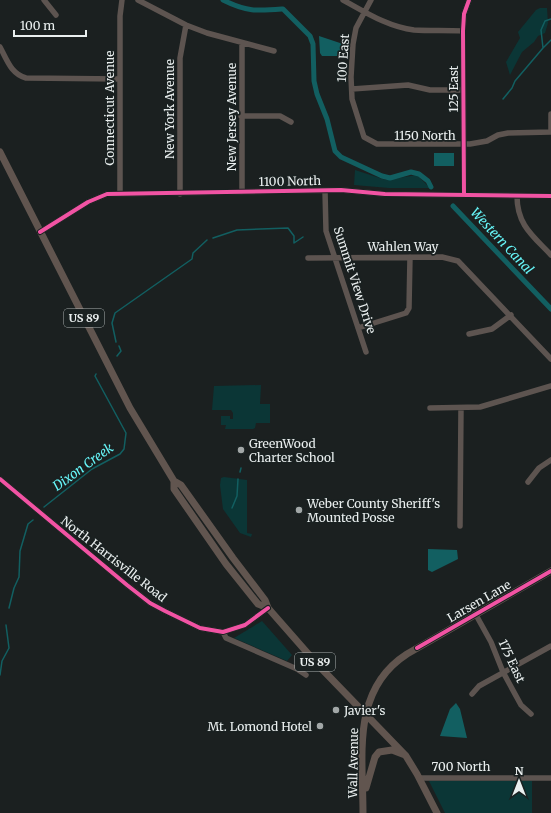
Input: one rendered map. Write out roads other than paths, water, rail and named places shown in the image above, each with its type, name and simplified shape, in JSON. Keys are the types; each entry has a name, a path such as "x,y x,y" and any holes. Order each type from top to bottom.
{"main road":[{"name":"US 89","path":"0,152 130,408 174,481 174,489 226,564 258,604 268,608 318,665 406,756 437,813"},
{"name":"Larsen Lane","path":"365,712 380,679 394,662 551,571"},
{"name":"Wall Avenue","path":"363,813 365,712"},
{"path":"363,798 374,759 379,752 392,750 406,756"}],"street":[{"path":"44,0 56,15"},
{"name":"Connecticut Avenue","path":"120,193 120,16 122,0"},
{"path":"138,0 186,25 242,43 274,51"},
{"path":"343,0 382,21 414,30 463,31"},
{"name":"100 East","path":"370,142 364,136 352,99 352,89 353,44 356,28 371,0"},
{"name":"125 East","path":"464,195 463,31 464,14 468,0"},
{"name":"New York Avenue","path":"180,194 180,58 186,25"},
{"name":"New Jersey Avenue","path":"242,43 242,192"},
{"path":"0,47 17,76 26,78 120,79"},
{"path":"352,89 408,85 430,90 463,90"},
{"path":"551,114 551,132"},
{"path":"241,116 280,116 291,122"},
{"name":"1150 North","path":"370,142 377,144 463,145 478,144 508,133 551,132"},
{"name":"1100 North","path":"40,232 98,196 120,193 180,194 325,190 386,194 551,196"},
{"name":"Summit View Drive","path":"325,190 326,231 366,352"},
{"path":"517,196 518,214 524,226 551,255"},
{"path":"358,328 406,312 409,308 410,257"},
{"name":"Wahlen Way","path":"308,258 442,257 458,261 511,315 551,359"},
{"path":"469,334 492,329 511,315"},
{"path":"430,408 480,407 551,386"},
{"path":"460,526 461,408"},
{"path":"528,482 539,468 551,460"},
{"name":"North Harrisville Road","path":"0,479 150,603 200,628 223,632 245,625 268,608"},
{"name":"175 East","path":"476,615 491,642 503,672 521,705 530,714"},
{"name":"North Harrisville Road","path":"223,632 226,638 297,669 306,675"},
{"path":"472,694 479,686 551,646"},
{"name":"700 North","path":"419,778 551,778"}],"waterway":[{"name":"Western Canal","path":"223,0 239,7 252,10 283,9 310,36 313,44 314,81 317,94 327,119 335,151 341,157 382,176 390,178 411,172 419,174 428,181 431,187"},
{"name":"Dixon Creek","path":"503,99 512,88 515,81 543,48 541,30 545,21 551,19"},
{"path":"543,48 551,40"},
{"name":"Western Canal","path":"453,206 551,309"},
{"name":"Dixon Creek","path":"213,238 237,230 288,228 294,236 294,243 303,237"},
{"name":"Dixon Creek","path":"116,342 112,323 115,313 192,259 193,253 207,240"},
{"name":"Dixon Creek","path":"117,356 121,351 119,346"},
{"name":"Dixon Creek","path":"44,507 92,469 120,454 124,449 126,433 95,376 96,374"},
{"path":"240,472 241,468"},
{"path":"232,508 237,496 238,479"},
{"name":"Dixon Creek","path":"9,608 14,588 19,577 20,551 28,524 33,520"},
{"name":"Dixon Creek","path":"0,675 2,661 9,648 6,625"}],"place":[{"name":"GreenWood Charter School","path":"241,450"},
{"name":"Weber County Sheriff's Mounted Posse","path":"299,510"},
{"name":"Javier's","path":"336,710"},
{"name":"Mt. Lomond Hotel","path":"320,726"}]}
